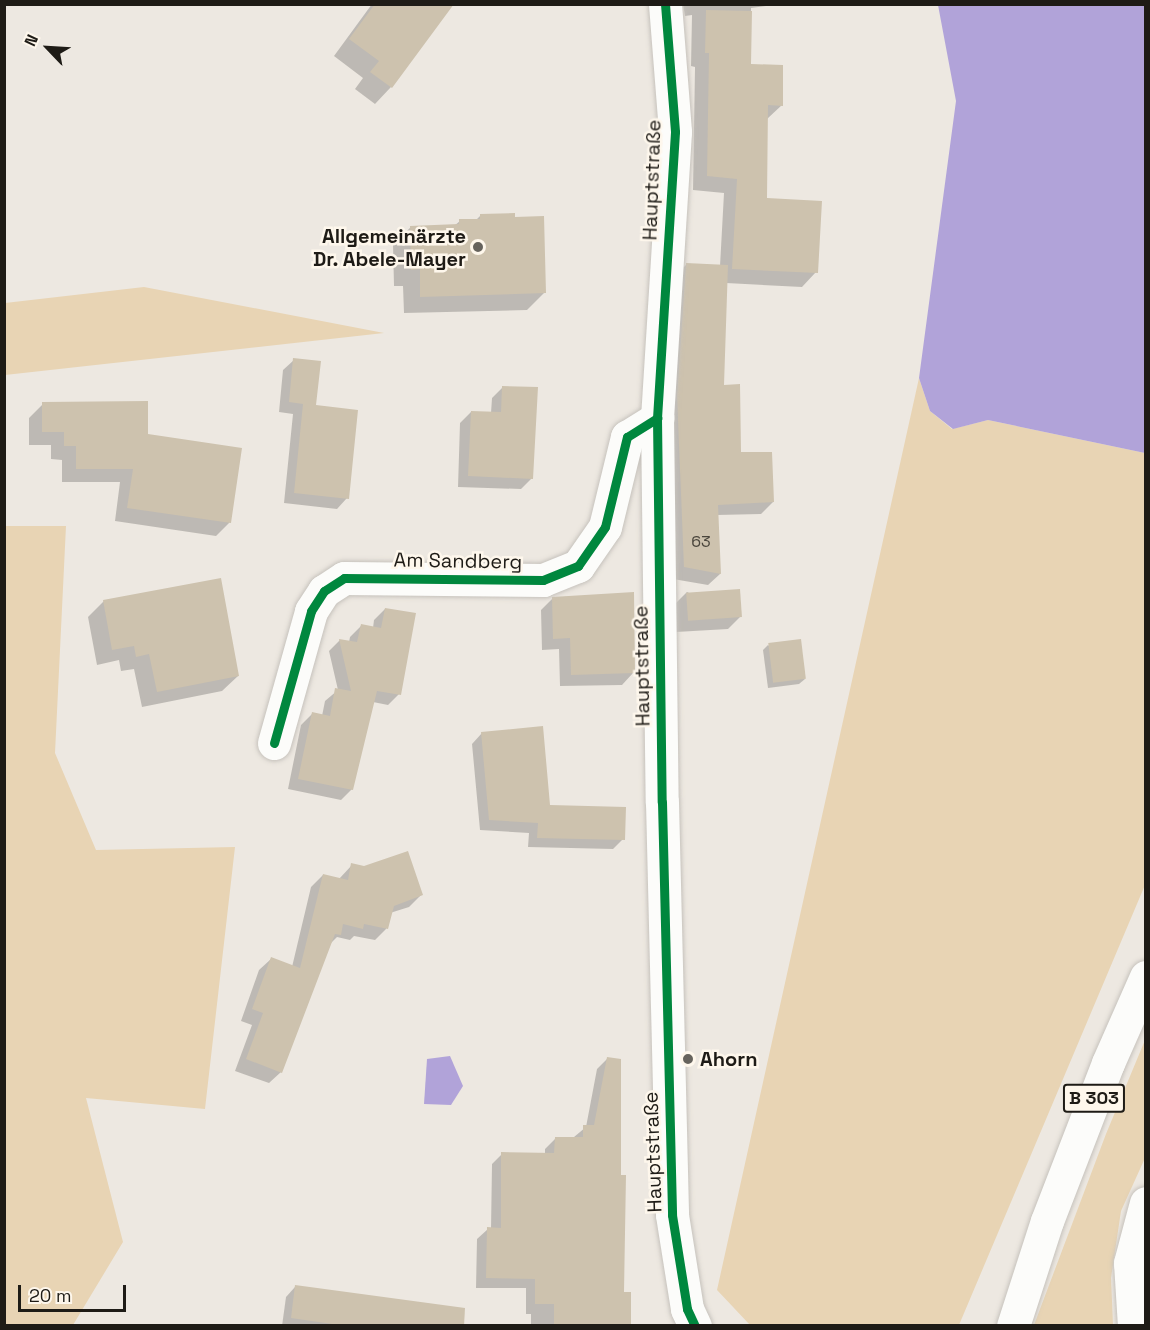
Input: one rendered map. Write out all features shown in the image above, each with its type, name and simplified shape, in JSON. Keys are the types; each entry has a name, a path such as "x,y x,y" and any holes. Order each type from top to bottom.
{"street":[{"name":"Hauptstraße","path":"665,4 675,132 657,418 662,802 672,1215 687,1309 695,1326"},
{"name":"Am Sandberg","path":"274,743 311,611 324,591 345,578 543,580 578,566 605,527 627,437 657,418"},
{"name":"B 303","path":"1013,1326 1047,1221 1104,1073 1146,977"},
{"path":"1134,1326 1130,1263 1146,1203"}],"shaded area":[{"path":"938,5 1145,5 1145,453 988,420 953,429 930,411 919,378 956,101"},
{"path":"144,287 384,333 5,375 5,303"},
{"path":"919,378 930,411 952,429 988,420 1145,453 1145,885 959,1325 750,1325 717,1290"},
{"path":"5,526 66,526 55,753 96,850 235,847 205,1109 86,1098 123,1242 73,1325 5,1325"},
{"path":"1145,1040 1145,1158 1121,1211 1111,1278 1113,1325 1034,1325 1106,1134"},
{"path":"450,1056 463,1086 451,1105 424,1104 427,1059"}],"building":[{"path":"375,4 454,4 392,88 370,72 379,61 349,39"},
{"path":"706,10 752,11 751,64 783,65 783,106 768,105 767,198 822,201 818,273 732,269 737,179 707,176 709,53 705,53"},
{"name":"Allgemeinärzte Dr. Abele-Mayer","path":"515,213 515,217 544,216 546,293 420,297 420,269 411,270 410,226 459,224 459,219 480,219 480,214"},
{"path":"686,263 728,265 724,385 740,384 741,452 772,452 774,502 718,505 721,574 684,567 677,396"},
{"path":"293,358 321,361 316,405 358,410 349,499 294,493 303,404 289,402"},
{"path":"502,386 538,387 533,479 468,476 471,411 501,412"},
{"path":"148,401 148,434 242,448 231,523 127,508 133,469 76,469 76,446 64,446 64,432 42,432 42,402"},
{"path":"221,578 239,676 157,692 149,654 136,657 134,646 112,650 103,600"},
{"path":"740,589 742,617 688,621 686,593"},
{"path":"634,592 635,673 571,675 570,638 553,639 552,597"},
{"path":"385,608 416,613 401,695 377,691 353,790 298,779 312,712 330,716 335,688 351,691 339,639 357,642 361,624 381,628"},
{"path":"801,639 806,679 773,683 768,643"},
{"path":"543,726 550,805 626,807 625,840 537,838 538,823 489,820 481,732"},
{"path":"408,851 423,895 394,906 388,929 364,924 363,929 343,924 341,935 335,934 282,1073 246,1059 263,1013 252,1009 271,957 300,968 323,874 348,880 351,863 364,866"},
{"path":"607,1057 621,1059 621,1175 626,1175 624,1292 631,1292 631,1326 554,1326 554,1304 535,1304 535,1279 486,1278 487,1227 501,1228 501,1152 554,1153 555,1137 583,1137 583,1125 594,1125"},
{"path":"295,1285 465,1308 464,1326 346,1326 291,1318"}],"cycle path":[{"path":"665,4 675,132 657,418 662,802 672,1215 687,1309 695,1326"},
{"path":"274,743 311,611 324,591 344,578 543,580 578,566 605,527 627,437 657,418"}],"place":[{"name":"Allgemeinärzte Dr. Abele-Mayer","path":"478,247"},
{"name":"Ahorn","path":"688,1059"}]}
